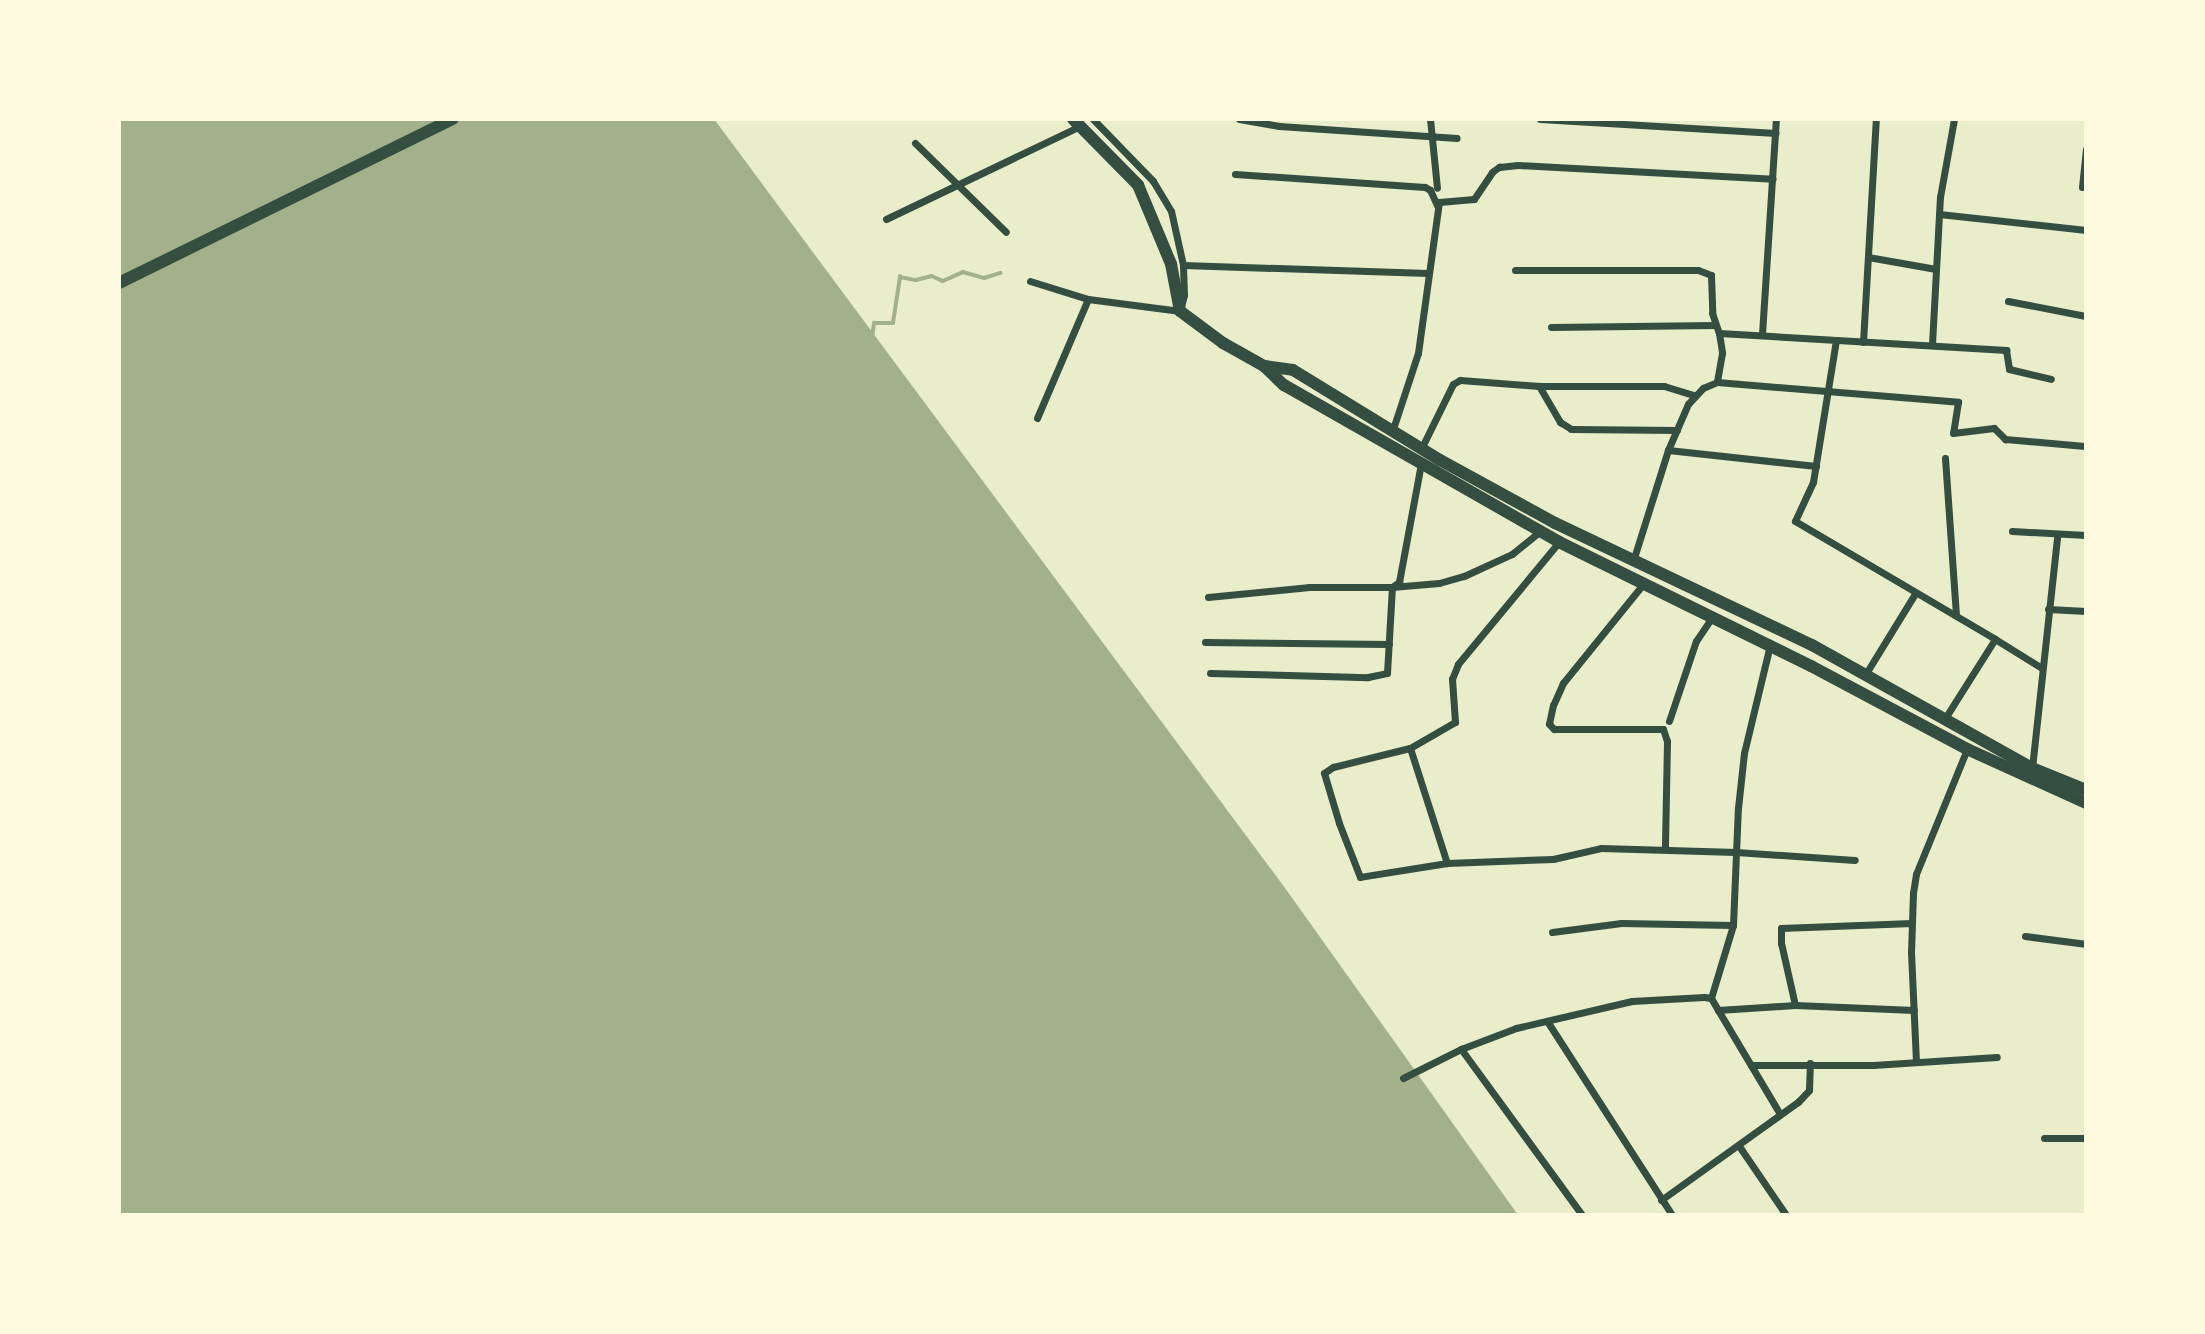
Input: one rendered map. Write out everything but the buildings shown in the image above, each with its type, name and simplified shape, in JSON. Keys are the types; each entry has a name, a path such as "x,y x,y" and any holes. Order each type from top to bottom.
{"main road":[{"path":"119,283 453,119"},
{"path":"1077,123 1138,185 1171,264 1180,311 1223,343 1264,366 1284,386 1559,542 1713,616 1967,749 2030,773 2086,790"},
{"path":"1264,366 1293,370 1392,432 1545,518 1812,645 2086,803"}],"street":[{"path":"1030,281 1088,299 1180,311 1184,295 1184,265 1171,211 1153,181 1093,119"},
{"path":"1238,119 1279,125 1457,138"},
{"path":"1430,119 1437,188"},
{"path":"1540,119 1776,133"},
{"path":"1762,334 1776,119"},
{"path":"1863,342 1876,119"},
{"path":"1932,344 1939,214 1955,119"},
{"path":"886,219 1077,123"},
{"path":"915,143 1006,232"},
{"path":"2082,187 2086,151"},
{"path":"1437,205 1443,201 1474,200 1492,172 1508,166 1773,179"},
{"path":"1236,174 1425,187 1430,190 1437,205 1418,353 1392,432"},
{"path":"1939,214 2086,230"},
{"path":"1868,257 1936,269"},
{"path":"1184,265 1428,272"},
{"path":"1515,270 1708,272 1713,280 1722,353 1717,382"},
{"path":"1037,418 1088,299"},
{"path":"2008,301 2086,316"},
{"path":"1551,327 1717,329 1863,342 2006,350 2009,369 2051,379"},
{"path":"1836,340 1813,482 1795,521 2042,668"},
{"path":"1421,449 1457,381 1539,386 1664,386 1694,395"},
{"path":"1633,561 1668,450 1677,430 1694,395 1717,382 1958,402 1953,433 1994,428 2005,439 2085,446"},
{"path":"1539,386 1560,422 1571,429 1677,430"},
{"path":"1668,450 1815,466"},
{"path":"1945,458 1956,616"},
{"path":"1392,587 1399,582 1420,463"},
{"path":"1208,597 1310,587 1392,587 1439,583 1464,576 1511,554 1541,530"},
{"path":"2012,530 2057,536 2086,535"},
{"path":"2030,773 2057,536"},
{"path":"1559,542 1458,664 1452,679 1455,722 1410,748 1325,770 1339,823 1358,875 1363,878 1447,863 1553,859 1601,848 1736,852 1855,860"},
{"path":"1645,582 1563,683 1553,705 1549,723 1554,729 1663,729 1667,741 1665,849"},
{"path":"1210,673 1379,677 1387,673 1392,587"},
{"path":"1865,675 1916,592"},
{"path":"2048,609 2086,611"},
{"path":"1669,722 1696,641 1713,616"},
{"path":"1944,720 1996,639"},
{"path":"1205,642 1389,645"},
{"path":"1770,645 1744,753 1733,925 1711,998 1780,1114"},
{"path":"1410,748 1447,863"},
{"path":"1916,1062 1912,923 1916,874 1967,749"},
{"path":"1552,932 1621,923 1733,925"},
{"path":"1795,1005 1780,929 1912,923"},
{"path":"2025,936 2086,944"},
{"path":"1403,1078 1461,1049 1547,1021 1632,1001 1711,998"},
{"path":"1718,1010 1795,1005 1914,1010"},
{"path":"1547,1021 1672,1215"},
{"path":"1461,1049 1582,1215"},
{"path":"1751,1065 1916,1062 1997,1057"},
{"path":"1661,1200 1739,1146 1809,1090 1810,1063"},
{"path":"2044,1138 2086,1138"},
{"path":"1739,1146 1786,1215"}],"shaded area":[{"path":"119,119 714,119 1285,888 1518,1215 119,1215"}],"waterway":[{"path":"872,338 874,323 893,323 900,277 916,280 932,276 943,281 963,272 984,278 1000,273"}]}
